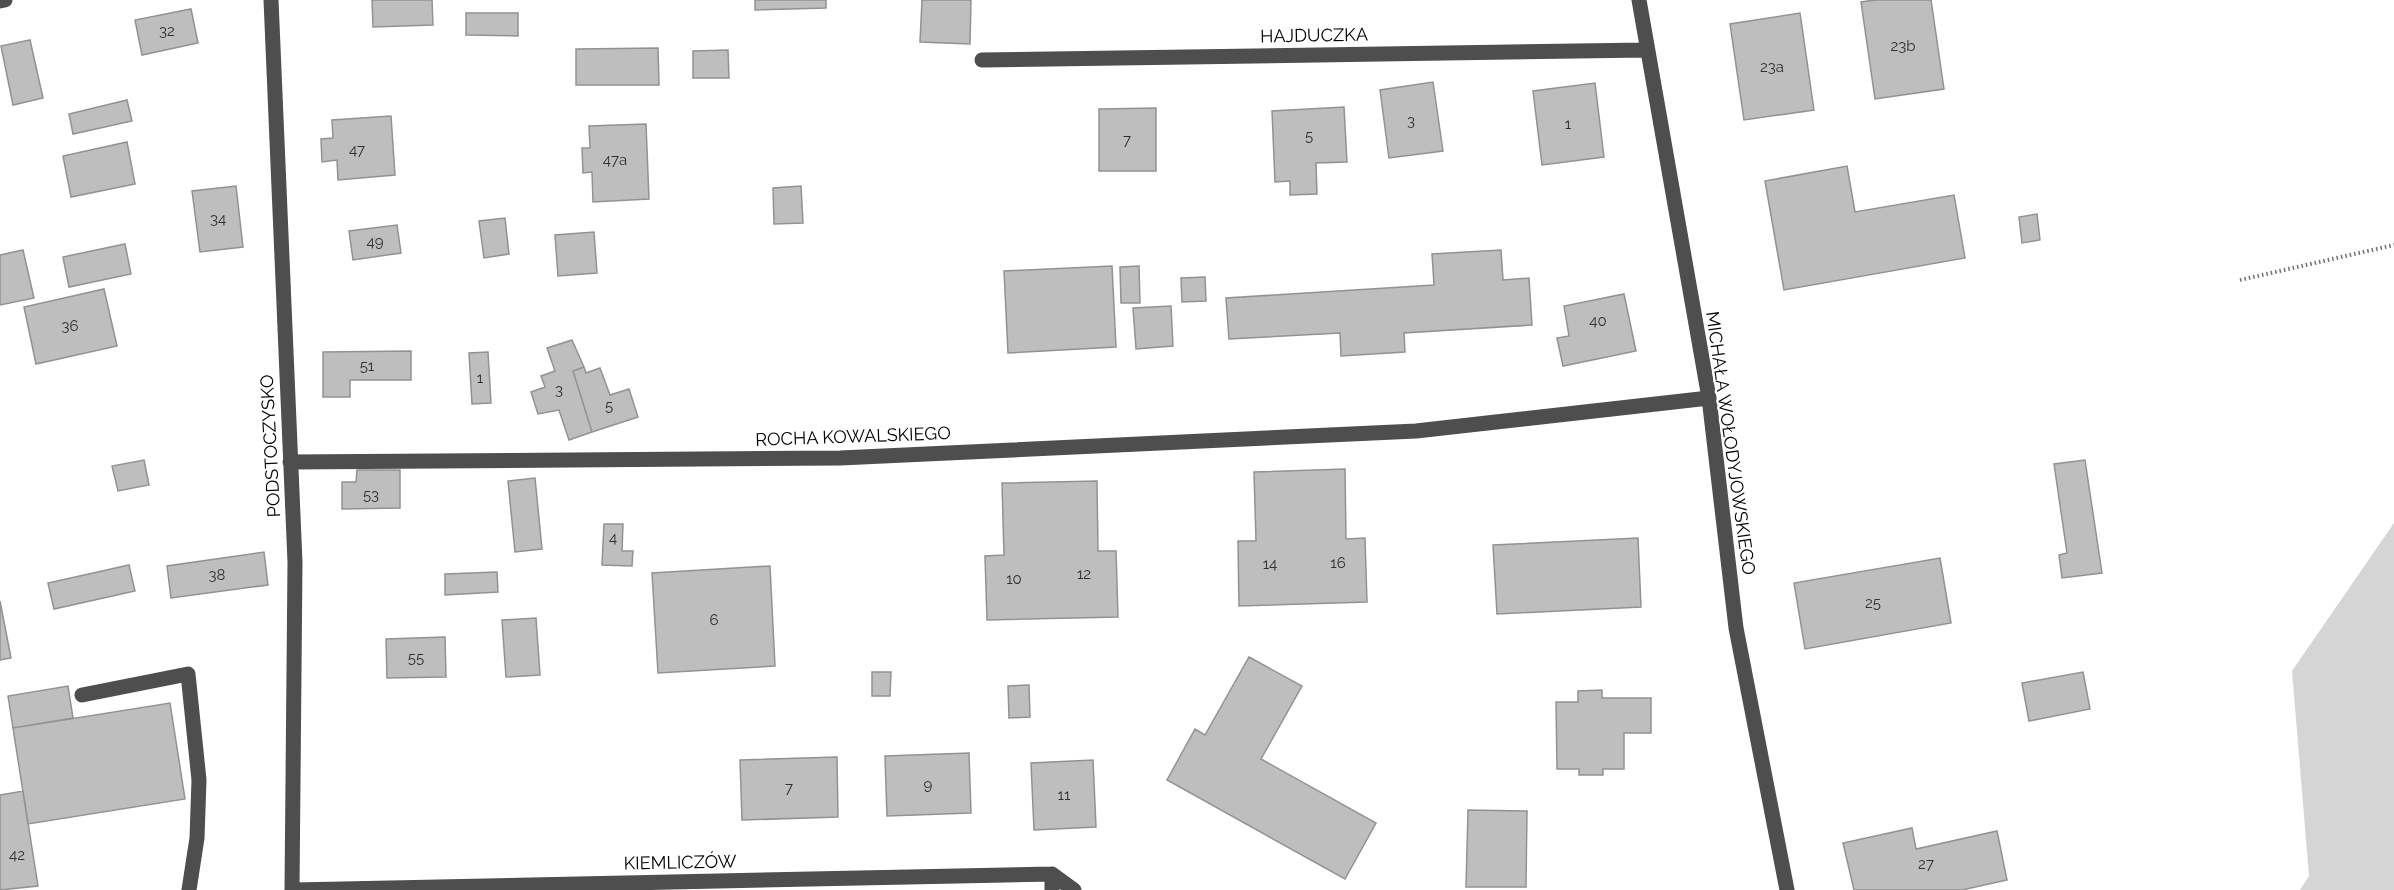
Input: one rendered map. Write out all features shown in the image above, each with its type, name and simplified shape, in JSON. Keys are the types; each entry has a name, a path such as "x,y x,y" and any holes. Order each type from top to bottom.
{"street":[{"path":"0,1 5,0"},
{"name":"PODSTOCZYSKO","path":"271,0 295,562 293,890"},
{"name":"MICHAŁA WOŁODYJOWSKIEGO","path":"1639,0 1709,398 1736,628 1787,890"},
{"name":"HAJDUCZKA","path":"982,60 1646,50"},
{"name":"ROCHA KOWALSKIEGO","path":"290,462 840,458 1416,431 1709,398"},
{"path":"82,695 188,674 199,780 197,838 189,890"},
{"path":"1052,874 1052,890"},
{"path":"1052,874 1074,890"},
{"name":"KIEMLICZÓW","path":"293,890 1052,874"}],"path":[{"path":"2240,280 2394,245"}],"shaded area":[{"path":"2394,523 2394,890 2300,890 2309,876 2292,671"}],"building":[{"path":"372,0 432,0 433,25 373,27"},
{"path":"755,0 826,0 826,8 755,10"},
{"path":"922,0 971,0 970,44 920,42"},
{"path":"1931,0 1944,89 1875,99 1861,2"},
{"path":"191,9 198,43 142,55 135,20"},
{"path":"466,13 518,13 518,36 466,35"},
{"path":"1800,13 1814,110 1744,120 1730,24"},
{"path":"30,40 43,98 13,105 1,46"},
{"path":"658,48 659,85 576,85 576,49"},
{"path":"728,50 729,78 693,78 693,51"},
{"path":"1433,82 1443,151 1389,158 1380,90"},
{"path":"1595,83 1604,157 1542,165 1533,91"},
{"path":"127,100 132,121 73,134 69,114"},
{"path":"1344,107 1347,162 1316,163 1317,194 1290,195 1290,181 1275,182 1272,111"},
{"path":"1156,108 1156,171 1099,171 1099,109"},
{"path":"391,116 395,175 338,180 337,160 322,162 321,139 333,138 332,120"},
{"path":"646,124 649,199 593,202 592,172 583,173 582,148 590,148 589,126"},
{"path":"127,142 135,184 71,197 63,156"},
{"path":"1847,166 1855,212 1954,195 1965,258 1784,290 1765,181"},
{"path":"236,186 243,247 200,252 192,191"},
{"path":"801,186 803,223 774,224 773,188"},
{"path":"2037,214 2040,240 2022,243 2019,217"},
{"path":"505,218 509,254 484,258 479,221"},
{"path":"397,225 401,253 353,260 349,231"},
{"path":"594,232 597,273 558,276 555,235"},
{"path":"125,244 131,274 69,287 63,257"},
{"path":"23,250 34,298 0,305 0,255"},
{"path":"1501,250 1503,280 1529,278 1532,325 1404,333 1405,352 1341,356 1340,333 1229,339 1226,298 1434,285 1432,254"},
{"path":"1112,266 1116,347 1008,353 1004,271"},
{"path":"1139,266 1140,303 1121,303 1120,267"},
{"path":"1205,277 1206,301 1182,302 1181,278"},
{"path":"104,289 117,346 36,364 24,307"},
{"path":"1624,294 1636,351 1563,366 1557,338 1569,336 1564,306"},
{"path":"1171,306 1173,346 1136,349 1133,308"},
{"path":"572,340 584,367 573,371 592,432 569,440 559,410 538,414 531,392 545,387 541,376 555,371 547,348"},
{"path":"411,351 411,380 350,380 350,397 323,397 323,352"},
{"path":"488,352 491,403 472,404 469,353"},
{"path":"584,367 586,373 600,368 610,395 629,389 638,417 592,432 573,371"},
{"path":"144,460 149,485 118,491 112,466"},
{"path":"2085,460 2102,573 2062,578 2059,555 2067,553 2054,464"},
{"path":"1345,469 1346,539 1365,538 1367,602 1239,606 1238,541 1256,541 1254,472"},
{"path":"357,470 400,470 400,508 342,509 342,482 356,482"},
{"path":"535,478 542,549 515,552 508,481"},
{"path":"1097,481 1098,551 1116,551 1118,617 987,620 985,556 1004,555 1002,483"},
{"path":"604,524 623,524 622,551 633,551 632,566 602,565"},
{"path":"1638,538 1641,607 1497,614 1493,545"},
{"path":"264,552 268,585 171,598 167,566"},
{"path":"1940,558 1951,623 1805,649 1794,583"},
{"path":"129,565 135,591 54,609 48,583"},
{"path":"770,566 775,666 658,673 652,573"},
{"path":"497,572 498,592 445,595 445,574"},
{"path":"0,601 11,658 0,660"},
{"path":"536,618 540,675 506,677 502,620"},
{"path":"445,637 446,677 387,678 386,639"},
{"path":"1249,657 1302,686 1261,759 1376,823 1345,879 1167,780 1195,729 1205,735"},
{"path":"872,672 891,672 890,696 872,696"},
{"path":"2083,672 2090,709 2029,721 2022,683"},
{"path":"1029,685 1030,717 1009,718 1008,686"},
{"path":"68,686 73,718 13,728 8,696"},
{"path":"1602,690 1602,698 1651,698 1651,733 1624,733 1624,769 1603,769 1603,775 1579,775 1579,769 1557,769 1556,702 1578,702 1578,691"},
{"path":"170,703 185,799 28,824 13,728"},
{"path":"969,753 971,813 887,816 885,756"},
{"path":"837,757 838,817 742,820 740,760"},
{"path":"1093,760 1096,827 1034,830 1031,763"},
{"path":"23,791 38,886 0,890 0,795"},
{"path":"1468,810 1527,811 1526,887 1466,887"},
{"path":"1912,828 1916,849 1997,831 2007,880 1962,890 1854,890 1843,843"}]}
